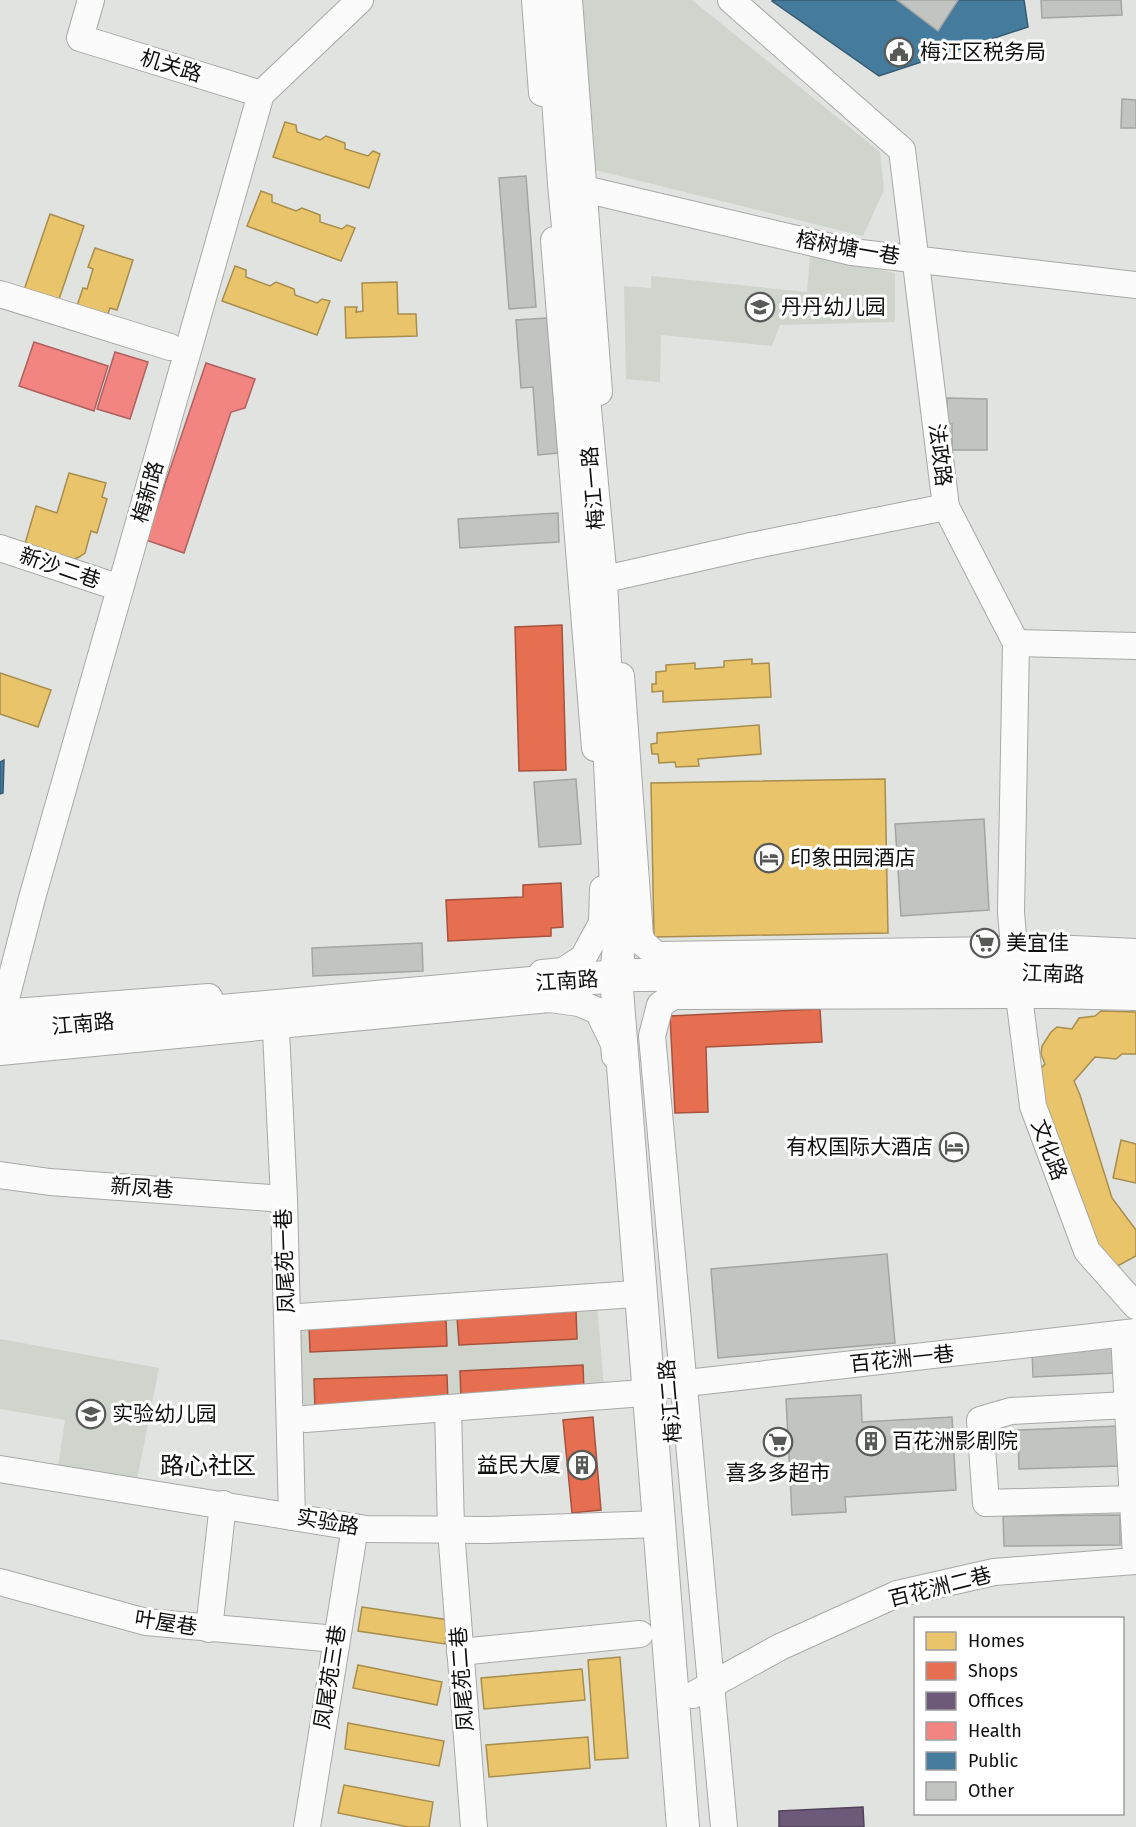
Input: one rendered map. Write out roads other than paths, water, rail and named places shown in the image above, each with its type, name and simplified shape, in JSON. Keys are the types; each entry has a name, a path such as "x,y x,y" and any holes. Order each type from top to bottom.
{"main road":[{"name":"梅江一路","path":"550,0 574,186 607,578 619,946 626,976"},
{"name":"江南路","path":"0,1031 626,976 1016,973 1136,977"},
{"name":"梅江二路","path":"626,976 665,1387 702,1690 704,1827"},
{"name":"梅江二路","path":"626,976 659,1524 683,1827"}],"street":[{"name":"机关路","path":"91,0 80,38 261,94"},
{"path":"261,94 360,0"},
{"path":"0,1013 563,971 583,958 590,948 602,923 603,856 535,0"},
{"path":"569,0 574,186"},
{"name":"法政路","path":"731,0 902,150 946,507 1016,643 1011,912 1016,973"},
{"name":"梅新路","path":"0,1022 36,886 261,94"},
{"name":"榕树塘一巷","path":"574,186 852,252 1136,285"},
{"path":"0,294 170,347"},
{"path":"946,507 751,546 607,578 640,936 644,944 657,955 1016,973 1136,997"},
{"name":"新沙二巷","path":"0,548 120,588"},
{"path":"1016,643 1136,646"},
{"path":"665,1387 652,1036 660,1005 674,996 1016,973 1073,949 1136,952"},
{"name":"文化路","path":"1016,973 1033,1106 1087,1251 1136,1306"},
{"path":"0,1052 550,999 579,1003 598,1011 614,1044 669,1827"},
{"name":"凤尾苑一巷","path":"275,1006 284,1199 292,1516"},
{"name":"新凤巷","path":"0,1175 50,1182 284,1199"},
{"path":"299,1317 635,1294"},
{"path":"1130,1333 1128,1405 1136,1559"},
{"name":"百花洲一巷","path":"305,1419 665,1387 1130,1333"},
{"path":"1128,1405 1011,1411 980,1420 986,1503 1133,1499"},
{"name":"凤尾苑二巷","path":"448,1408 451,1530 474,1827"},
{"name":"实验路","path":"0,1468 366,1529 451,1530 659,1524"},
{"path":"209,1629 223,1504"},
{"name":"凤尾苑三巷","path":"308,1827 354,1527"},
{"name":"百花洲二巷","path":"702,1690 780,1647 897,1594 994,1572 1136,1559"},
{"name":"叶屋巷","path":"0,1582 146,1622 336,1639"},
{"path":"460,1652 640,1634"},
{"path":"702,1690 723,1827"}],"place":[{"name":"梅江区税务局","path":"899,52"},
{"name":"丹丹幼儿园","path":"760,307"},
{"name":"印象田园酒店","path":"769,858"},
{"name":"美宜佳","path":"985,943"},
{"name":"有权国际大酒店","path":"954,1147"},
{"name":"实验幼儿园","path":"91,1414"},
{"name":"百花洲影剧院","path":"871,1441"},
{"name":"喜多多超市","path":"778,1442"},
{"name":"益民大厦","path":"582,1465"}],"district":[{"name":"路心社区","path":"208,1466"}]}
